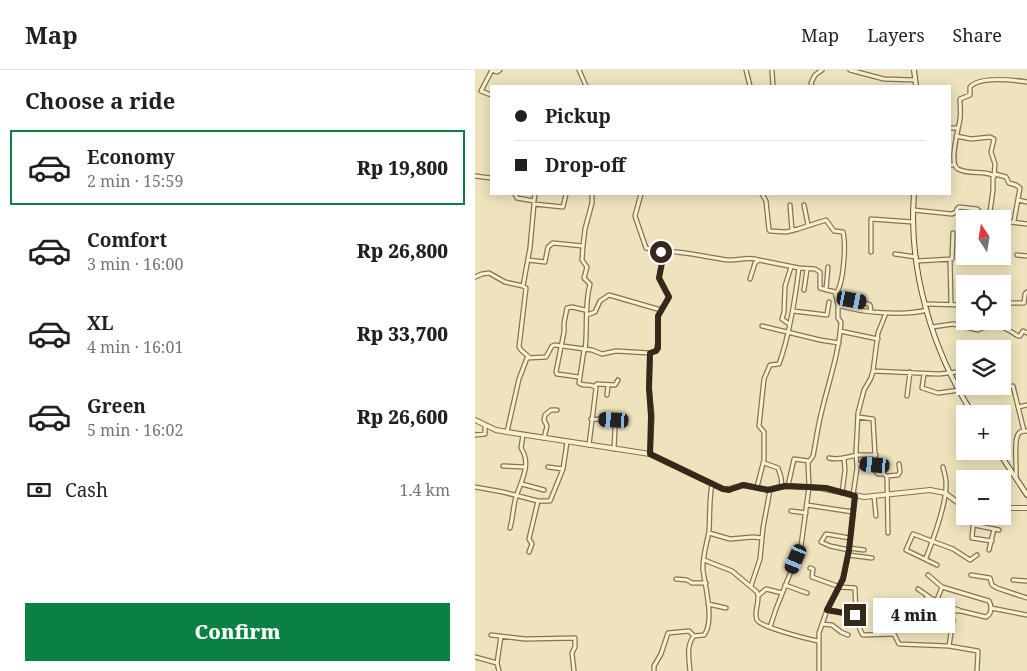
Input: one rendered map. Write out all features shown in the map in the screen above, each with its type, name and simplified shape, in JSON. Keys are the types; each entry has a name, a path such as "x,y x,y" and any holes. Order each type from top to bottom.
{"street":[{"path":"490,95 481,91 492,70 497,72 500,70"},
{"path":"579,70 586,85"},
{"path":"748,70 750,85"},
{"path":"772,70 773,85"},
{"path":"812,85 813,78 822,70"},
{"path":"850,70 884,79 915,80"},
{"path":"914,70 916,85"},
{"path":"1014,221 1019,186 1009,184 1006,177 994,176 983,172 975,173 959,170 952,157 958,128 960,99 969,96 972,84 997,79 1027,82"},
{"path":"951,128 958,128"},
{"path":"956,136 971,139 994,139 991,152 995,164 990,210"},
{"path":"475,176 490,178"},
{"path":"516,195 517,198 563,207 566,195"},
{"path":"530,357 519,347 526,290 523,286 528,260 535,195"},
{"path":"592,195 592,203 585,228 582,260 587,267 584,278 590,284 585,310 587,315 587,333 579,378 580,384 595,386 597,384 615,385 618,380"},
{"path":"641,195 635,216 644,244 648,249 661,252 686,252 729,260 746,258 819,271 820,288 836,293"},
{"path":"763,195 766,201 769,230 786,232 826,220 831,224 832,230 843,233 840,288 836,293 837,318 840,320 839,343 822,410 813,456 808,465 809,487 801,546 771,627"},
{"path":"915,195 913,222 925,304 931,328 956,382"},
{"path":"1018,200 1027,202"},
{"path":"790,205 793,230"},
{"path":"804,205 808,225"},
{"path":"956,210 959,207 979,210"},
{"path":"913,210 952,214 956,212"},
{"path":"871,252 871,219 913,222"},
{"path":"1011,221 1027,224"},
{"path":"951,304 950,259 952,258 953,234"},
{"path":"528,260 545,262 548,247 553,243 583,246"},
{"path":"507,432 519,379 526,359 530,357 546,357 552,346 560,345 605,354 614,351 650,353 656,351 658,348 658,316 669,297 659,278 663,258 661,252"},
{"path":"895,254 917,259 950,259"},
{"path":"1017,255 1027,256"},
{"path":"750,279 755,263 759,260"},
{"path":"789,324 782,319 785,286 791,267"},
{"path":"826,290 828,267"},
{"path":"757,487 763,463 764,432 759,426 764,394 764,379 770,365 779,364 793,310 799,268"},
{"path":"804,290 807,269"},
{"path":"475,277 489,274 505,282 523,286"},
{"path":"1011,303 1024,303 1027,292"},
{"path":"587,315 595,312 600,301 606,296 613,295 661,310"},
{"path":"852,300 870,305 871,311"},
{"path":"793,310 827,315 829,302"},
{"path":"925,304 956,304"},
{"path":"838,306 906,314 927,310"},
{"path":"579,378 556,372 567,307 585,310"},
{"path":"819,671 818,641 822,624 827,610 840,587 849,549 857,464 857,417 863,390 873,371 878,333 886,313"},
{"path":"931,328 948,324 956,326"},
{"path":"762,326 839,343"},
{"path":"840,330 878,339"},
{"path":"1010,330 1018,336 1023,331 1027,333"},
{"path":"650,353 650,454"},
{"path":"873,371 924,374 956,373"},
{"path":"907,396 910,372"},
{"path":"924,374 922,388 938,394 956,391"},
{"path":"607,395 608,385"},
{"path":"589,445 595,386"},
{"path":"1011,386 1013,386 1026,431 1019,433 1016,444 1017,470 1015,478"},
{"path":"1018,407 1027,405"},
{"path":"544,438 547,426 544,420 545,414 551,410 557,410"},
{"path":"857,417 873,418 877,474 887,476 898,475 900,472 899,464"},
{"path":"591,419 614,420 614,449"},
{"path":"475,420 507,432 650,454 727,490 743,485 770,490 788,486 826,488 854,495 875,496 930,490 945,493 956,501"},
{"path":"475,434 485,434 485,425"},
{"path":"510,528 516,496 522,484 525,466 525,453 521,448 523,435"},
{"path":"475,487 538,502 551,500 563,469 567,442"},
{"path":"829,458 844,459 856,455 876,455"},
{"path":"788,486 794,459 809,461"},
{"path":"842,492 845,470 844,459"},
{"path":"1004,460 1026,493"},
{"path":"763,463 778,468 782,487"},
{"path":"857,464 875,465"},
{"path":"503,466 525,466"},
{"path":"548,467 563,469"},
{"path":"926,558 933,541 947,484 943,467"},
{"path":"887,476 888,533"},
{"path":"522,484 544,490"},
{"path":"694,636 707,633 709,604 704,560 709,532 712,484"},
{"path":"751,586 760,560 770,490"},
{"path":"875,496 876,516"},
{"path":"529,552 532,544 529,538 538,502"},
{"path":"807,506 853,512"},
{"path":"1011,508 1027,508"},
{"path":"791,510 806,513"},
{"path":"974,525 972,538 992,542"},
{"path":"978,525 999,530"},
{"path":"989,550 994,529"},
{"path":"709,532 730,539 762,538"},
{"path":"850,538 826,534 821,542 830,546 864,550"},
{"path":"937,565 906,549 913,534 953,549 970,560 977,555"},
{"path":"848,555 872,558"},
{"path":"704,560 731,571 751,586 759,595"},
{"path":"810,568 813,569 812,577 840,587 855,588 856,617 863,635 893,634 899,644 949,646 978,651 977,671"},
{"path":"918,589 936,602 961,611 986,617 989,616 991,608 989,601 942,588 929,575"},
{"path":"971,575 990,578 992,585 997,588 1027,598"},
{"path":"676,579 687,580 692,583 706,583"},
{"path":"1013,580 1027,581"},
{"path":"785,585 807,593"},
{"path":"936,602 942,588"},
{"path":"782,593 767,589 759,595 756,618 759,622 771,627 818,641"},
{"path":"927,596 923,607 925,610 961,611"},
{"path":"709,604 726,608"},
{"path":"991,608 1027,615"},
{"path":"827,610 853,614 856,617"},
{"path":"949,646 953,620"},
{"path":"822,624 832,625 848,635"},
{"path":"654,671 654,666 661,654 668,633 689,631 694,636"},
{"path":"491,635 525,640 575,638 575,647 572,653 573,671"},
{"path":"499,671 497,663 500,637 502,636"},
{"path":"690,671 688,662 689,644 694,636"},
{"path":"475,657 497,663"}],"route":[{"path":"661,252 663,258 659,278 669,297 658,316 658,348 650,353 650,454 727,490 739,485 768,490 785,486 809,487 826,488 855,496 849,550 843,579 827,610 855,615"}]}
